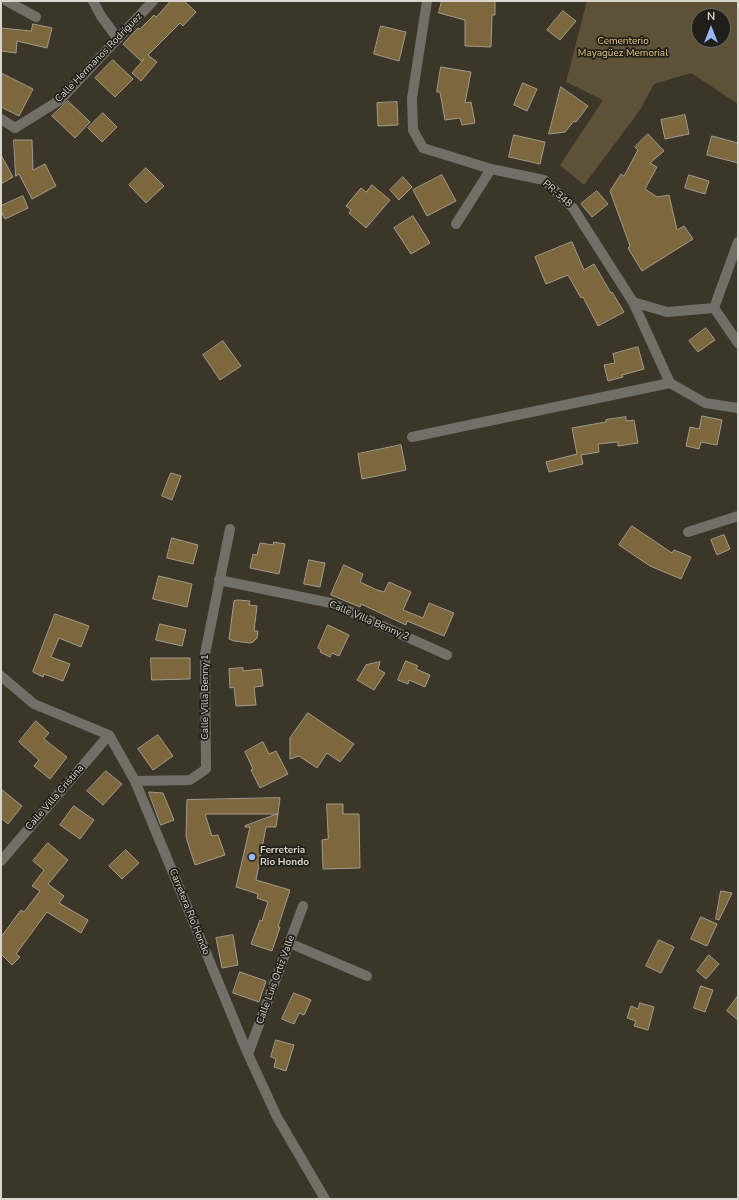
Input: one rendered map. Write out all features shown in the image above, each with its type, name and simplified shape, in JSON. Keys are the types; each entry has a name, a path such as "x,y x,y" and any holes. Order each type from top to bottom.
{"street":[{"path":"7,1 36,17"},
{"path":"93,1 101,16 118,39"},
{"name":"Calle Hermanos Rodríguez","path":"1,119 15,128 60,100 153,1"},
{"name":"PR-348","path":"427,1 412,98 413,130 424,148 491,169 544,180 573,208 633,302 670,383"},
{"path":"456,224 491,169"},
{"path":"714,308 738,242"},
{"path":"633,302 666,312 714,308"},
{"path":"714,308 738,343"},
{"path":"412,437 670,383 705,402 738,408"},
{"path":"688,532 738,516"},
{"name":"Calle Villa Benny 1","path":"135,781 190,780 206,769 206,654 230,529"},
{"name":"Calle Villa Benny 2","path":"219,580 331,603 447,655"},
{"path":"1,676 34,704 109,735"},
{"name":"Carretera Río Hondo","path":"109,735 135,781 248,1054 277,1117 326,1199"},
{"name":"Calle Villa Cristina","path":"1,861 109,735"},
{"name":"Calle Luis Ortiz Valle","path":"248,1054 303,906"},
{"path":"289,943 367,976"}],"green space":[{"name":"Cementerio Mayagüez Memorial","path":"587,1 738,1 738,104 691,73 654,84 640,110 584,185 560,165 603,100 566,82"}],"building":[{"path":"171,1 184,1 196,12 183,26 180,23 148,55 157,62 141,81 132,73 144,59 141,61 123,44 138,28 140,29 154,15 156,17"},
{"path":"442,1 495,1 495,15 492,15 491,47 465,46 465,20 439,13"},
{"path":"563,11 576,21 560,40 547,30"},
{"path":"33,24 52,28 47,48 17,41 16,53 1,51 1,28 31,31"},
{"path":"381,26 406,32 399,61 374,54"},
{"path":"113,60 133,79 115,97 95,78"},
{"path":"441,67 471,72 465,103 471,102 475,123 462,125 460,118 445,120 440,92 437,92"},
{"path":"1,73 33,89 19,116 1,107"},
{"path":"523,83 537,89 527,111 514,105"},
{"path":"561,87 588,106 576,122 574,121 565,132 549,134"},
{"path":"68,101 90,122 75,138 52,116"},
{"path":"397,102 398,125 378,126 377,103"},
{"path":"103,113 117,127 102,142 88,128"},
{"path":"685,115 689,134 665,139 661,120"},
{"path":"648,134 664,151 650,163 657,167 645,189 657,197 669,195 677,230 684,226 693,239 642,271 628,248 630,246 610,191 621,174 624,176 638,150 635,147"},
{"path":"514,135 545,142 540,164 509,157"},
{"path":"712,136 738,143 738,163 707,155"},
{"path":"14,140 32,140 33,170 45,164 56,186 32,199 19,174 16,176"},
{"path":"1,155 13,177 1,184"},
{"path":"146,168 164,186 146,203 129,185"},
{"path":"442,175 456,201 427,216 413,190"},
{"path":"689,175 709,181 705,194 685,188"},
{"path":"403,177 412,187 399,200 390,190"},
{"path":"372,185 390,200 366,228 349,213 351,210 346,206 361,188 366,192"},
{"path":"597,191 608,204 592,217 581,204"},
{"path":"23,196 28,208 5,219 1,211 1,206"},
{"path":"413,216 430,243 411,254 394,228"},
{"path":"572,242 584,270 594,264 624,312 598,326 583,297 581,298 568,275 546,284 535,257"},
{"path":"706,328 715,340 698,352 689,341"},
{"path":"223,341 241,366 220,380 203,355"},
{"path":"638,347 644,369 622,375 623,377 608,381 604,365 615,363 613,354"},
{"path":"702,416 722,420 717,445 701,442 699,449 686,446 690,427 699,429"},
{"path":"626,417 626,421 634,420 638,443 618,446 618,442 598,444 599,452 581,455 583,464 549,472 546,462 577,454 572,428"},
{"path":"401,445 406,470 362,479 358,454"},
{"path":"171,473 181,476 172,500 162,496"},
{"path":"632,526 672,553 674,550 691,557 681,579 650,566 619,545"},
{"path":"724,535 730,549 717,555 711,540"},
{"path":"172,538 198,545 193,564 167,558"},
{"path":"274,542 285,544 279,574 250,568 253,554 257,555 260,543 273,545"},
{"path":"309,560 325,563 320,587 304,584"},
{"path":"344,565 363,574 360,582 377,590 384,592 389,582 411,592 403,610 423,618 429,603 454,613 444,636 407,621 406,625 361,604 360,607 331,595"},
{"path":"159,576 192,584 187,607 153,599"},
{"path":"234,601 250,601 249,605 257,606 254,631 258,631 257,638 250,643 229,639"},
{"path":"55,614 89,626 81,647 59,638 51,657 70,664 63,681 44,674 43,677 33,672"},
{"path":"160,624 186,630 182,646 156,640"},
{"path":"328,625 349,635 339,656 332,653 330,657 320,652 321,650 318,648"},
{"path":"151,658 190,658 190,679 152,680"},
{"path":"406,661 418,666 416,669 430,675 425,687 409,680 408,684 398,680"},
{"path":"380,662 378,669 385,673 374,690 357,680 366,665"},
{"path":"243,668 243,671 261,669 263,686 254,687 256,705 236,706 234,687 230,688 229,669"},
{"path":"308,713 354,744 340,762 327,753 317,768 299,756 290,759 290,738"},
{"path":"36,721 49,733 44,739 67,757 50,779 34,766 39,760 19,742"},
{"path":"158,735 173,756 153,770 138,749"},
{"path":"263,742 269,754 276,751 288,774 260,788 251,770 253,769 245,752"},
{"path":"106,771 122,784 103,805 87,791"},
{"path":"1,789 22,806 8,824 1,818"},
{"path":"149,792 163,793 174,820 161,825"},
{"path":"280,798 278,814 205,814 212,836 218,835 225,855 195,865 186,837 187,800"},
{"path":"327,804 343,804 343,814 359,814 360,868 323,869 322,840 328,839"},
{"path":"74,806 94,820 80,839 60,825"},
{"path":"278,814 276,827 266,827 256,880 290,890 272,951 251,944 260,920 262,921 268,902 257,898 258,894 236,887 250,827 245,826"},
{"path":"48,843 68,860 48,884 64,896 59,903 88,920 81,933 47,912 16,954 20,957 12,965 1,954 1,937 21,910 24,912 40,891 32,886 44,870 33,861"},
{"path":"126,850 139,863 122,879 109,866"},
{"path":"721,891 732,893 719,920 716,919"},
{"path":"701,917 717,924 707,946 691,939"},
{"path":"233,935 238,965 222,968 216,938"},
{"path":"659,940 674,947 661,973 646,966"},
{"path":"709,955 719,964 706,979 697,971"},
{"path":"240,972 266,981 259,1002 233,993"},
{"path":"701,986 713,990 705,1012 694,1008"},
{"path":"294,993 311,1000 304,1015 299,1013 294,1024 282,1019"},
{"path":"738,996 738,1020 727,1011"},
{"path":"640,1003 654,1007 648,1030 634,1026 636,1021 627,1018 631,1006 638,1009"},
{"path":"276,1040 294,1045 286,1071 274,1067 276,1059 271,1057"}],"place":[{"name":"Ferreteria Rio Hondo","path":"252,857"}]}
